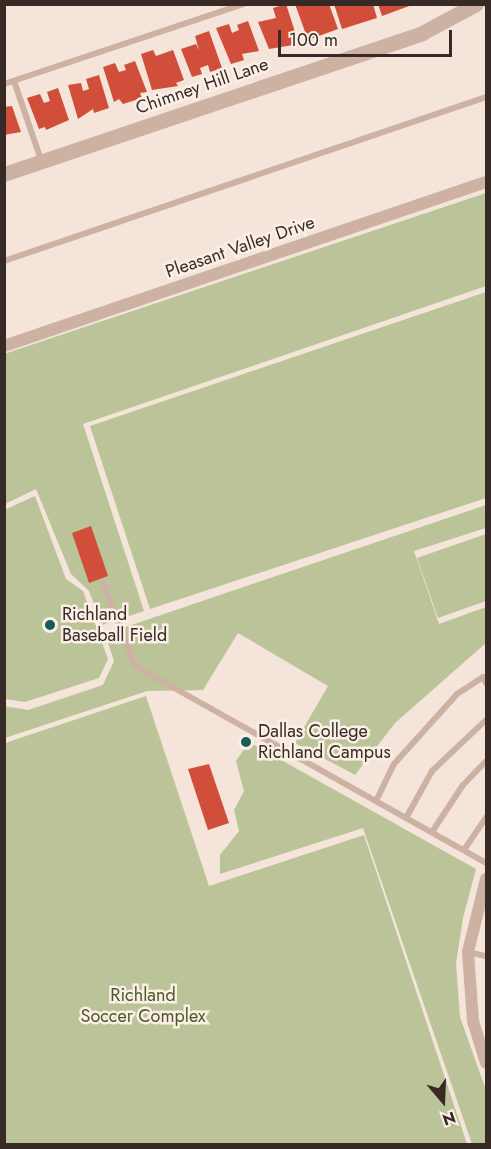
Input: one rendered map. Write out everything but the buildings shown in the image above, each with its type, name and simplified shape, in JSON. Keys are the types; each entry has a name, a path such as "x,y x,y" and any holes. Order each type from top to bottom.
{"street":[{"name":"Chimney Hill Lane","path":"4,174 422,33 476,4"},
{"name":"Pleasant Valley Drive","path":"4,346 486,182"},
{"path":"486,879 468,952 473,1022 486,1063"}],"lane":[{"path":"4,84 243,4"},
{"path":"15,81 41,161"},
{"path":"4,261 486,97"},
{"path":"104,583 135,666 486,863"},
{"path":"376,801 394,764 457,694 485,678"},
{"path":"406,818 432,771 486,720"},
{"path":"432,832 463,785 486,761"},
{"path":"464,850 486,817"},
{"path":"468,952 486,956"}],"green space":[{"path":"486,193 486,286 83,424 144,611 102,625 89,591 71,574 36,489 5,504 4,354"},
{"path":"486,292 486,498 150,609 90,426"},
{"name":"Richland Baseball Field","path":"35,496 66,579 83,591 108,659 99,678 25,702 5,699 4,510"},
{"path":"486,505 486,528 414,551 439,624 486,607 486,643 395,723 355,775 295,743 328,686 238,633 203,690 147,691 5,738 4,706 28,710 103,685 114,661 105,634"},
{"path":"486,534 486,601 438,618 417,558"},
{"name":"Richland Soccer Complex","path":"146,696 209,886 364,835 467,1144 5,1144 5,743"},
{"path":"249,742 476,869 463,918 456,963 460,1017 486,1090 486,1144 472,1144 363,828 220,874 220,855 239,831 234,810 244,791 236,761"}],"place":[{"name":"Richland Baseball Field","path":"50,625"},
{"name":"Dallas College Richland Campus","path":"246,742"}]}
